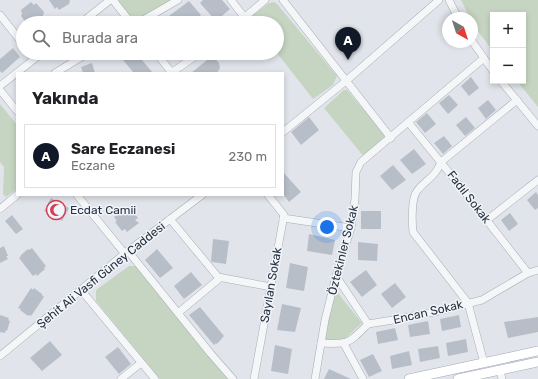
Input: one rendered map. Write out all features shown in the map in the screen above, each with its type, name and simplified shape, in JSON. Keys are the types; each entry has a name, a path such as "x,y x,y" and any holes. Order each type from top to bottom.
{"main road":[{"path":"409,379 538,351"},
{"path":"458,379 501,374 538,362"}],"street":[{"path":"90,16 111,0 125,16"},
{"path":"150,16 178,0"},
{"path":"231,0 243,16"},
{"path":"247,16 265,0"},
{"path":"282,0 391,138"},
{"path":"284,131 346,81 439,0"},
{"path":"449,0 455,12"},
{"path":"0,15 16,35"},
{"path":"477,48 490,66"},
{"name":"Öztekinler Sokak","path":"315,379 321,343 336,276 351,228 356,199 356,172 361,162 484,58"},
{"path":"19,72 29,60"},
{"path":"57,72 76,60"},
{"path":"162,60 171,72"},
{"path":"173,72 190,60"},
{"path":"0,86 16,74"},
{"path":"504,84 538,126"},
{"path":"0,90 16,110"},
{"path":"484,362 468,303 413,232 412,224 415,196 417,191 437,170 440,162 517,100"},
{"name":"Fadıl Sokak","path":"408,122 528,273"},
{"path":"487,220 538,180"},
{"path":"0,207 16,196"},
{"path":"78,196 233,379"},
{"name":"Şehit Ali Vasfi Güney Caddesi","path":"0,356 126,253 201,196"},
{"path":"269,196 284,215 283,218 351,228"},
{"name":"Sayılan Sokak","path":"254,379 283,218"},
{"path":"170,219 220,278 271,287"},
{"name":"Encan Sokak","path":"368,324 393,320 482,300 528,273 538,270"},
{"path":"321,343 344,344 353,339 368,324 336,276"},
{"path":"178,313 220,278"},
{"path":"81,290 155,379"},
{"path":"344,344 363,379"},
{"path":"121,379 142,363"}],"green space":[{"path":"119,0 172,0 146,16 130,16 119,3"},
{"path":"461,0 538,0 538,107 519,84 526,84 526,12 490,12 490,47 478,31 478,12 467,12"},
{"path":"274,2 277,4 337,76 333,85 313,99 282,60 284,60 284,16 252,16 269,3"},
{"path":"344,90 347,90 385,135 386,140 365,158 324,108"},
{"path":"0,104 16,124 16,190 6,197 3,194 4,167 0,162"},
{"path":"129,266 137,266 228,379 160,379 96,301 96,290"},
{"path":"334,292 337,292 362,323 341,342 325,340"}],"building":[{"path":"49,0 70,0 69,4 59,10 57,7 55,9"},
{"path":"203,0 222,0 230,9 222,16 212,16 200,3"},
{"path":"189,1 201,15 200,16 169,16"},
{"path":"31,2 34,5 36,3 44,12 43,16 21,16 21,10"},
{"path":"13,48 16,52 17,60 2,73 0,71 0,59"},
{"path":"123,60 142,60 152,72 133,72"},
{"path":"207,60 216,60 219,63 220,68 218,72 192,72"},
{"path":"92,63 95,72 83,72 81,67"},
{"path":"471,77 479,88 469,96 461,86"},
{"path":"449,95 458,105 448,114 439,103"},
{"path":"488,100 496,110 486,119 478,108"},
{"path":"427,113 436,124 425,133 416,122"},
{"path":"309,117 319,130 301,145 291,132"},
{"path":"466,117 475,128 465,136 456,125"},
{"path":"444,136 452,146 443,154 434,143"},
{"path":"414,149 426,164 412,174 400,160"},
{"path":"393,165 406,180 392,190 380,176"},
{"path":"284,173 301,192 289,202 284,195"},
{"path":"536,192 538,195 538,208 535,210 527,200"},
{"name":"Ecdat Camii","path":"51,198 69,208 62,221 44,211"},
{"path":"126,208 128,211 131,209 138,218 135,220 139,223 127,232 125,229 122,231 115,222 117,221 114,217"},
{"path":"361,211 381,211 381,229 361,229"},
{"path":"510,213 518,224 509,231 501,220"},
{"path":"12,215 23,229 16,234 5,221"},
{"path":"309,234 335,240 332,255 307,251"},
{"path":"213,239 229,241 226,264 211,261"},
{"path":"358,242 378,244 377,261 358,260"},
{"path":"4,246 8,259 0,263 0,248"},
{"path":"32,248 46,266 44,268 45,269 37,276 36,274 33,276 19,258 28,249 29,250"},
{"path":"157,249 173,268 160,278 145,260"},
{"path":"290,263 308,267 304,291 286,288"},
{"path":"366,270 377,285 362,297 350,282"},
{"path":"191,272 202,285 184,299 174,286"},
{"path":"395,283 406,297 392,308 381,294"},
{"path":"31,288 33,290 34,288 44,297 31,316 28,316 18,308"},
{"path":"282,304 301,308 295,332 277,330"},
{"path":"200,307 224,336 217,344 216,343 214,345 189,315"},
{"path":"0,315 9,318 8,320 10,321 5,333 0,332"},
{"path":"459,315 461,327 442,331 440,319"},
{"path":"538,317 538,332 508,338 504,322"},
{"path":"428,321 430,334 410,337 408,325"},
{"path":"395,328 398,340 378,344 376,332"},
{"path":"466,339 468,352 448,356 446,343"},
{"path":"50,341 62,355 42,371 30,358"},
{"path":"275,345 292,349 288,374 271,371"},
{"path":"438,346 440,358 420,362 418,349"},
{"path":"118,347 131,364 119,374 105,357"},
{"path":"409,351 412,365 392,369 390,356"},
{"path":"373,354 382,371 369,377 360,360"},
{"path":"329,369 351,379 324,379"}],"place":[{"name":"Sare Eczanesi","path":"348,60"},
{"name":"Ecdat Camii","path":"56,210"}]}
